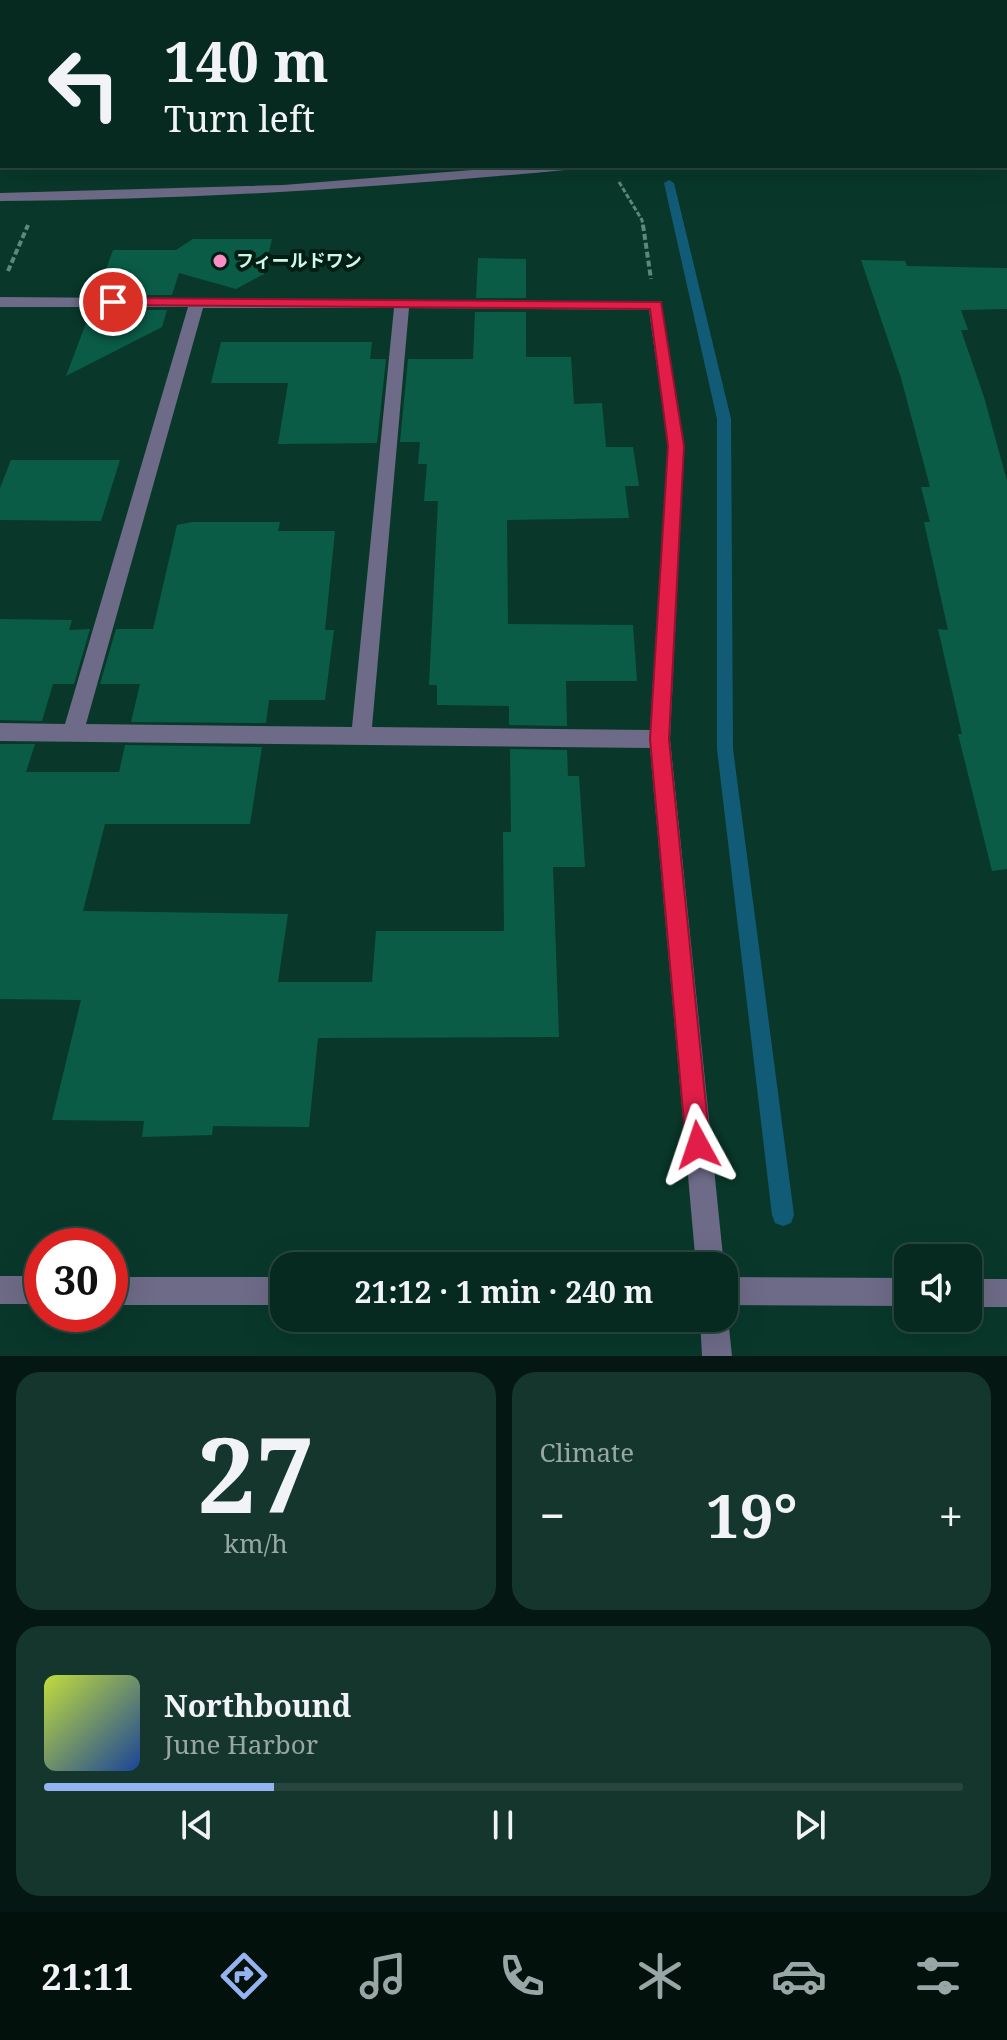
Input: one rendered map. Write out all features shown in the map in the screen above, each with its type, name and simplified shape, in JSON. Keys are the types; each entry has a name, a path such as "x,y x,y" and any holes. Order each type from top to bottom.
{"street":[{"path":"0,197 104,197 313,188 542,168"},
{"path":"0,302 656,305 676,446 660,739 709,1252"},
{"path":"73,732 197,303"},
{"path":"361,736 402,305"},
{"path":"0,732 660,739"},
{"path":"0,1290 24,1290"},
{"path":"128,1291 270,1291"},
{"path":"738,1291 894,1292"},
{"path":"982,1293 1007,1293"},
{"path":"715,1332 717,1356"}],"path":[{"path":"619,182 642,220 656,305"},
{"path":"6,276 30,220"}],"building":[{"path":"193,239 272,239 264,274 236,289 179,273 172,295 97,295 113,250 176,250"},
{"path":"478,258 526,259 526,298 476,298"},
{"path":"861,260 905,261 907,266 1007,268 1007,309 961,310 968,330 961,330 984,397 1007,481 1007,869 992,871 958,734 962,734 938,629 948,630 924,522 930,522 921,487 930,487 901,378"},
{"path":"91,310 167,310 162,327 66,376"},
{"path":"475,312 526,312 526,357 571,357 574,404 602,403 606,447 633,447 639,486 625,486 629,518 507,520 508,624 633,625 637,681 566,681 567,726 509,725 509,706 437,705 437,685 429,685 438,501 424,501 427,464 418,464 420,442 400,442 408,359 473,359"},
{"path":"221,342 372,342 370,359 386,359 377,443 278,444 288,383 211,383"},
{"path":"11,460 120,460 101,521 0,520 0,488"},
{"path":"192,522 280,522 278,531 335,531 325,630 334,630 325,700 269,700 266,723 131,722 140,684 100,684 116,629 153,629 177,525"},
{"path":"0,619 72,620 69,630 90,629 74,684 53,684 42,721 0,720"},
{"path":"0,744 35,744 26,772 119,772 125,745 262,747 250,824 105,824 83,911 288,914 278,982 372,982 376,931 504,931 503,832 511,832 510,749 567,750 568,776 579,776 585,867 553,867 559,1037 318,1038 309,1127 213,1126 212,1135 142,1137 144,1121 52,1120 81,1000 0,999"}],"waterway":[{"path":"669,183 724,419 725,749 783,1215"}],"place":[{"name":"フィールドワン","path":"220,261"}],"route":[{"path":"113,302 656,305 676,446 660,739 698,1145"}]}
